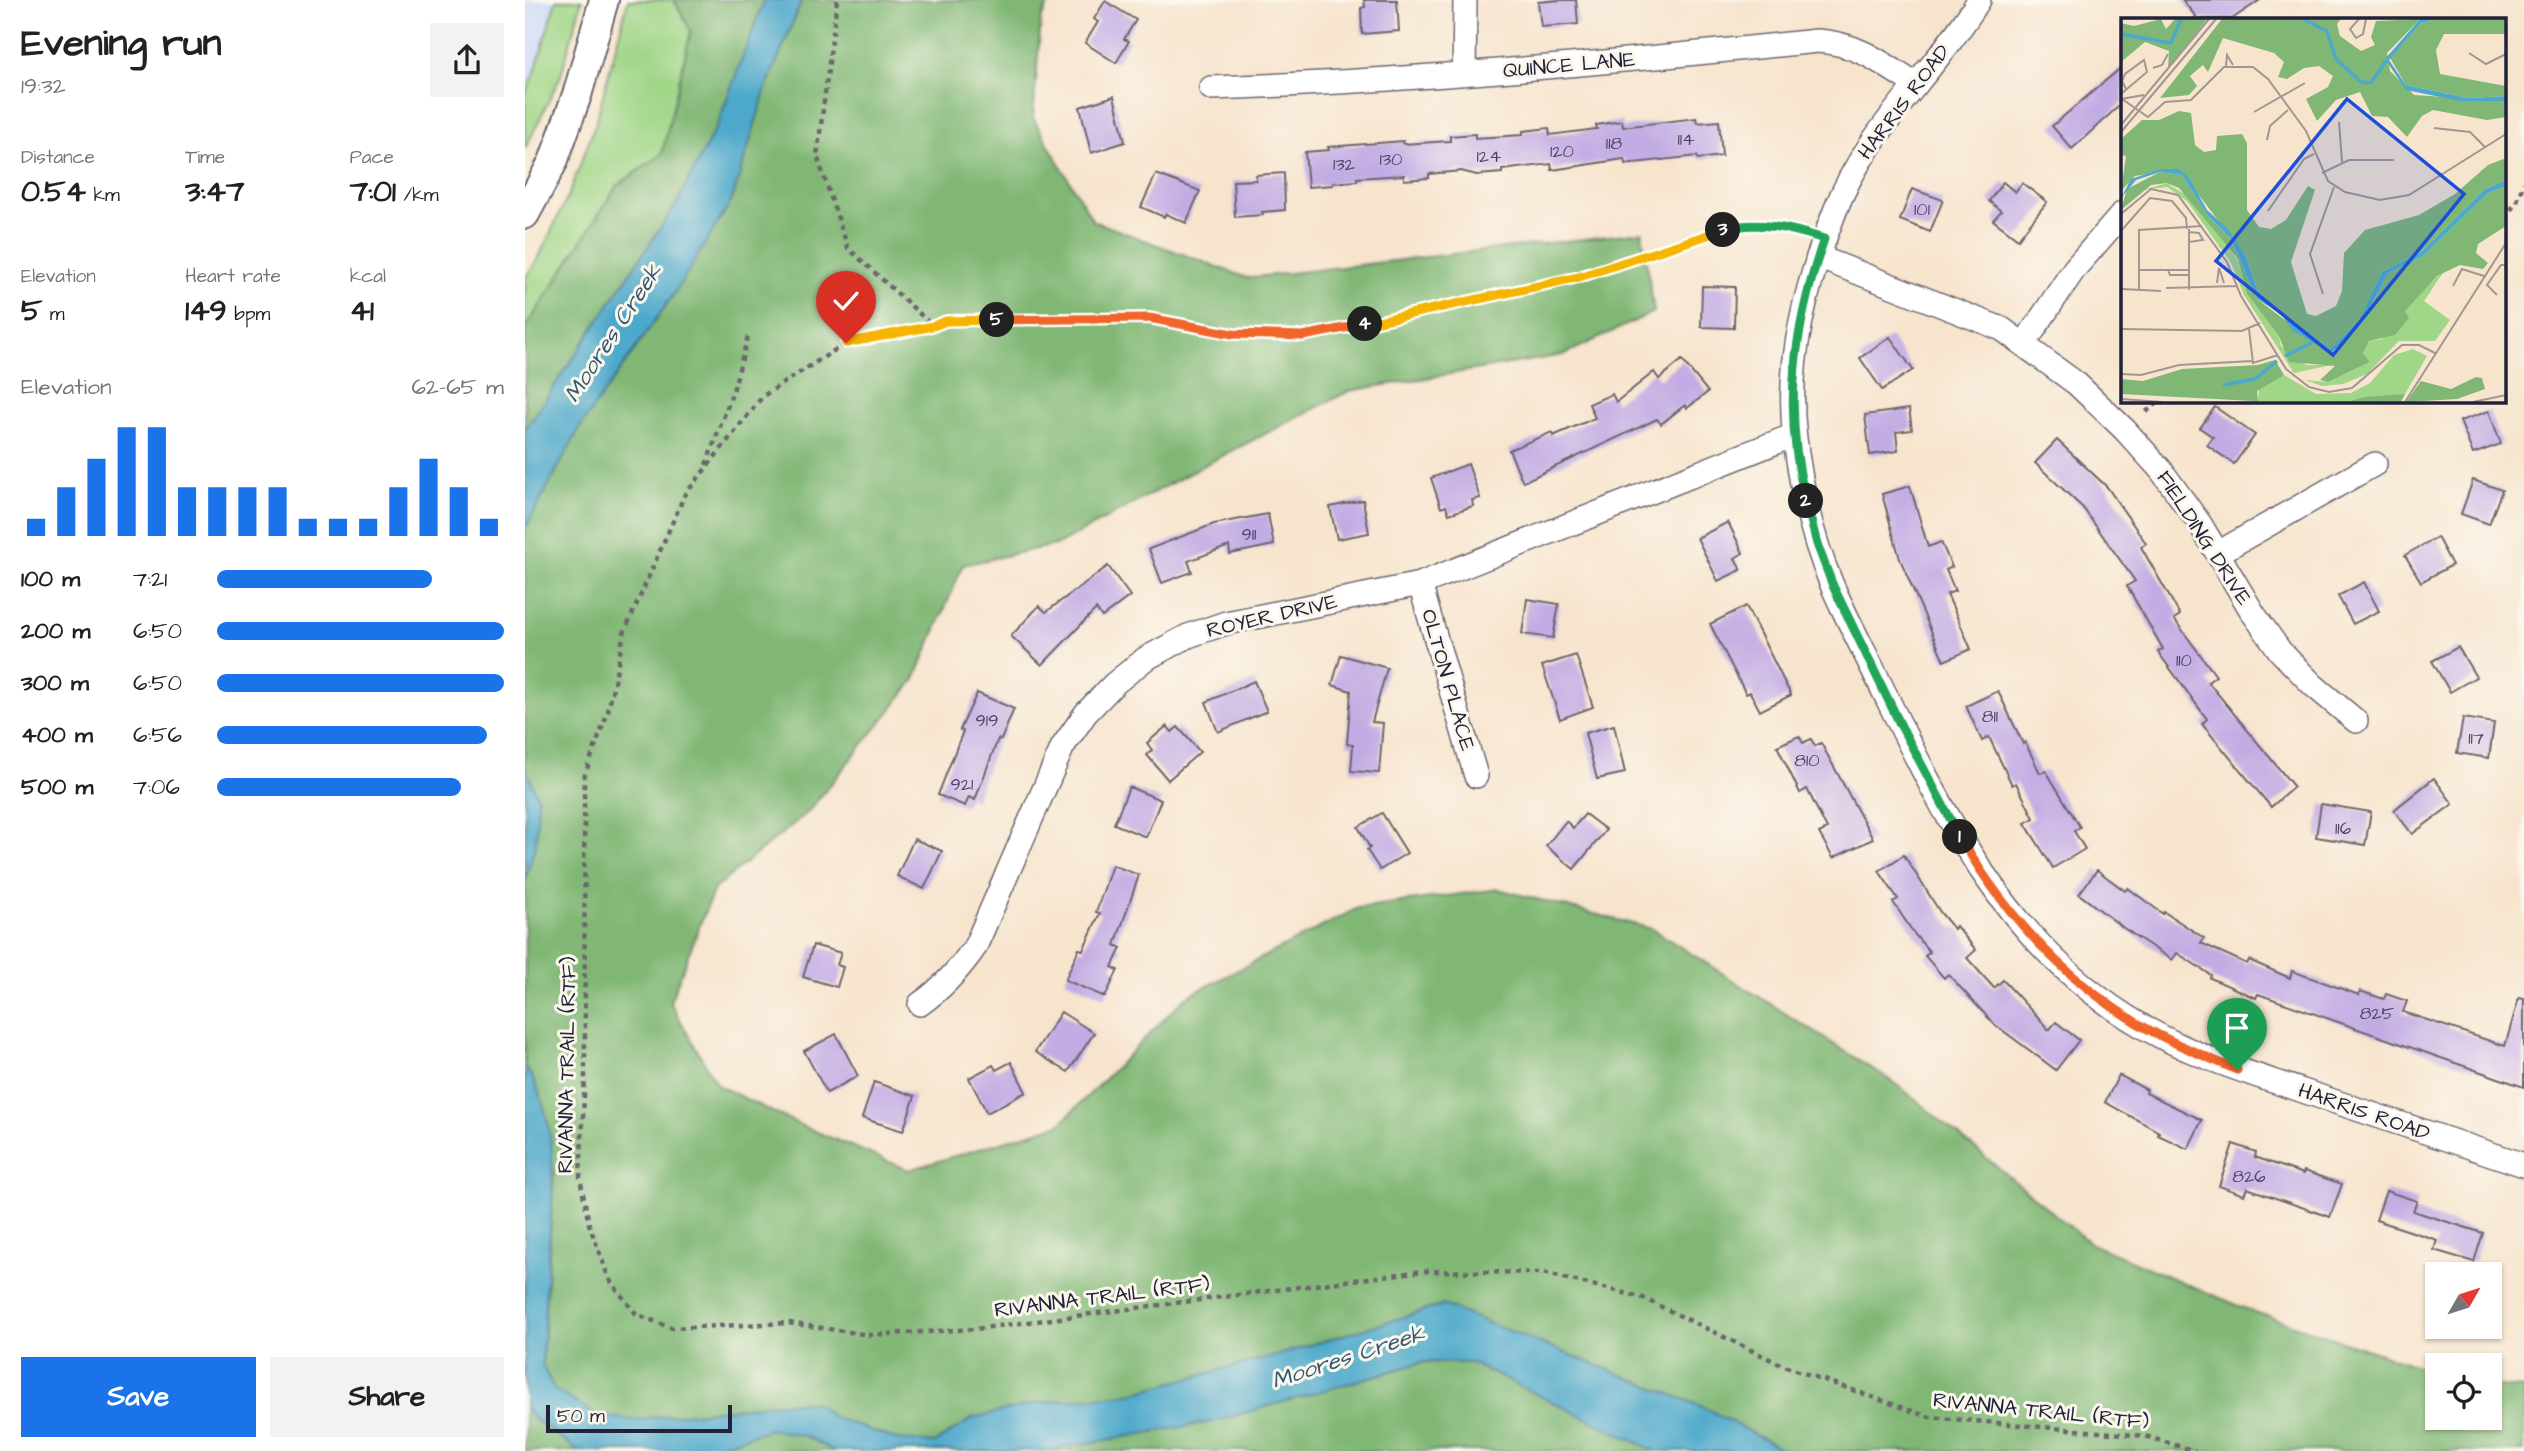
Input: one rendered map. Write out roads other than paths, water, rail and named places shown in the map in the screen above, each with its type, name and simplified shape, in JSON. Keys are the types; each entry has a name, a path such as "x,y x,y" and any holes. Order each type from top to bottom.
{"street":[{"path":"525,214 553,162 578,92 604,0"},
{"path":"1464,73 1465,0"},
{"name":"HARRIS ROAD","path":"1979,0 1878,132 1853,173 1836,207 1803,307 1795,354 1794,435 1803,490 1817,544 1833,586 1901,726 1972,857 2003,903 2041,946 2083,985 2128,1018 2181,1047 2237,1070 2524,1165"},
{"name":"QUINCE LANE","path":"1211,89 1464,73 1817,41 1838,42 1861,50 1916,85"},
{"path":"2024,344 2075,268 2121,215"},
{"name":"FIELDING DRIVE","path":"1821,248 2001,329 2077,384 2125,430 2161,470 2280,651 2313,685 2356,721"},
{"name":"ROYER DRIVE","path":"920,1004 956,974 975,947 1055,760 1086,713 1114,684 1145,659 1188,636 1226,623 1420,584 1794,435"},
{"path":"2218,553 2375,464"},
{"name":"OLTON PLACE","path":"1420,584 1476,776"}],"water":[{"name":"Moores Creek","path":"764,0 802,0 766,88 732,200 676,291 580,427 525,529 525,430 676,205 718,123"},
{"path":"525,766 538,799 536,842 525,880"},
{"name":"Moores Creek","path":"525,1066 545,1111 552,1159 553,1184 542,1365 554,1389 597,1416 633,1420 780,1403 813,1402 833,1417 898,1440 935,1443 973,1418 1038,1403 1128,1394 1274,1356 1443,1305 1703,1407 1786,1451 1655,1451 1471,1363 1423,1362 1216,1421 1042,1451 834,1451 805,1436 770,1429 702,1451 578,1451 532,1417 525,1407"}]}
